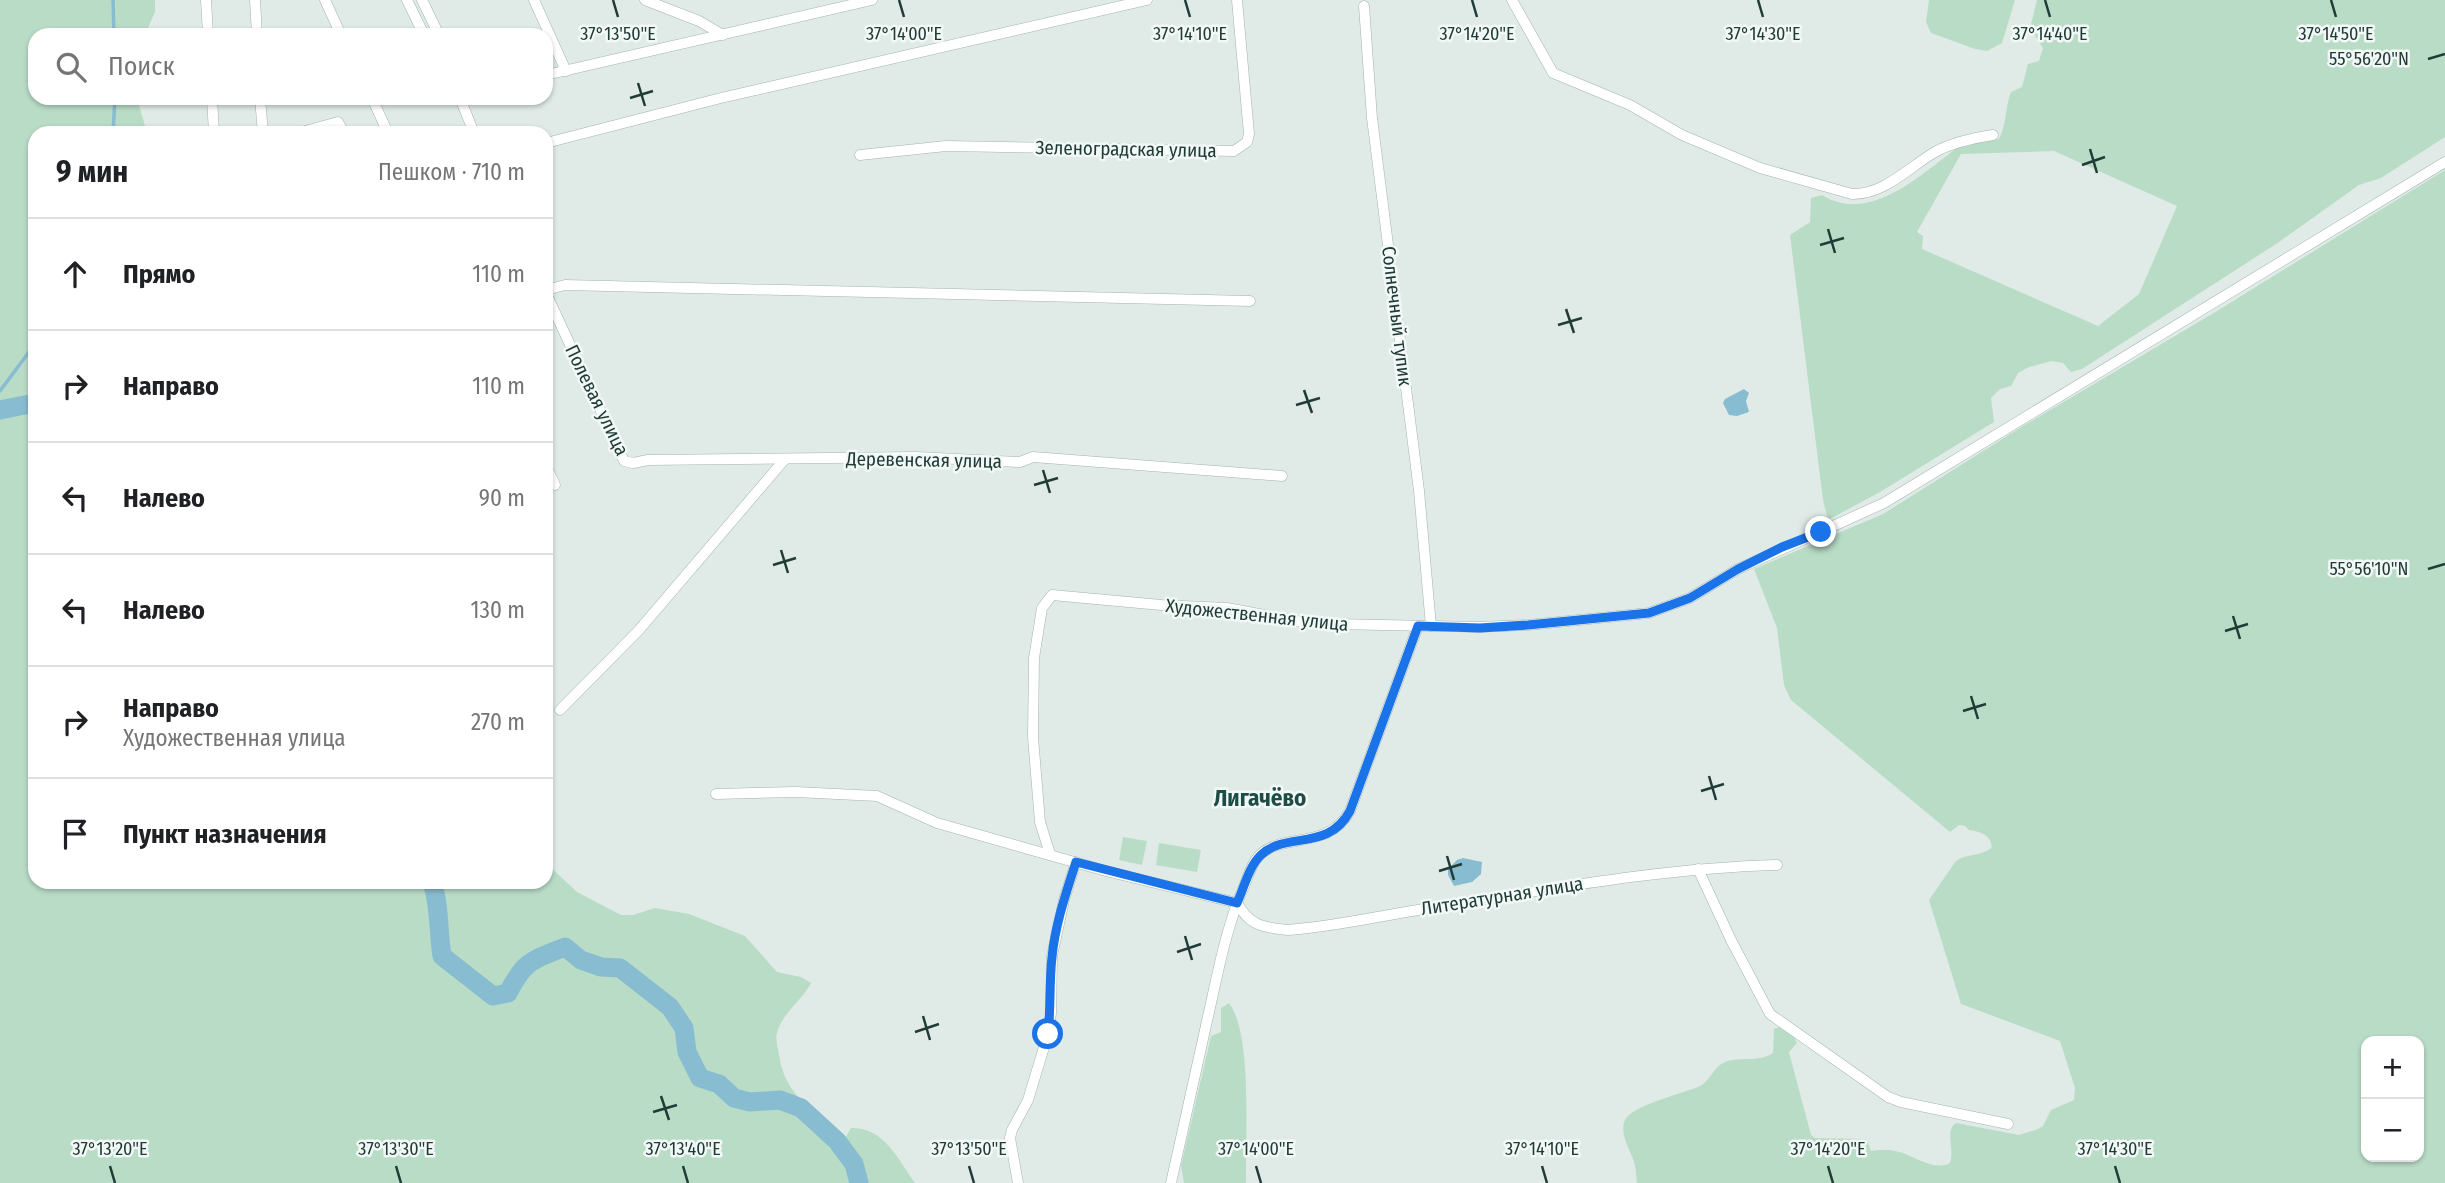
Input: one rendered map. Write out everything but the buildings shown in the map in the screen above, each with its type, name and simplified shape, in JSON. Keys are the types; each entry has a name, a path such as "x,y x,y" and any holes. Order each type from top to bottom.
{"street":[{"path":"206,0 208,28"},
{"path":"254,0 256,28"},
{"path":"324,0 338,28"},
{"path":"407,0 421,28"},
{"path":"422,0 436,28"},
{"path":"534,0 547,28"},
{"path":"645,0 699,21 723,35"},
{"path":"553,74 872,0"},
{"path":"553,141 721,98 1147,0"},
{"name":"Зеленоградская улица","path":"860,155 946,146 1234,151 1247,142 1250,134 1237,0"},
{"path":"1513,0 1553,73 1630,105 1682,135 1760,168 1862,194 1887,185 1936,152 1974,137 1993,135"},
{"name":"Солнечный тупик","path":"1364,6 1372,118 1419,491 1431,626"},
{"path":"553,42 566,71"},
{"path":"212,105 214,126"},
{"path":"261,105 263,126"},
{"path":"375,105 385,126"},
{"path":"463,105 471,126"},
{"path":"323,126 338,122 340,126"},
{"name":"Художественная улица","path":"1050,854 1040,822 1035,761 1034,658 1042,608 1052,595 1227,608 1307,622 1480,628 1649,613 1690,598 1782,547 1884,503 2445,162"},
{"path":"553,289 565,285 1250,301"},
{"name":"Полевая улица","path":"553,307 624,461 633,463"},
{"name":"Деревенская улица","path":"633,463 648,460 916,457 1020,462 1033,457 1282,476"},
{"path":"560,710 639,630 785,459"},
{"path":"553,481 555,485"},
{"path":"1171,1183 1220,962 1237,903 1254,863 1265,851 1317,838 1343,823 1350,811 1418,626"},
{"path":"716,794 796,792 877,796 937,823 1237,903"},
{"path":"1018,1183 1010,1138 1028,1100 1048,1034 1052,956 1064,900 1076,862"},
{"name":"Литературная улица","path":"1237,903 1247,919 1265,928 1303,929 1469,904 1590,882 1698,869 1777,865"},
{"path":"1698,869 1770,1014 1888,1097 2008,1124"}],"green space":[{"path":"0,0 155,0 155,12 148,28 28,28 28,105 139,105 145,126 28,126 28,889 553,889 553,870 577,892 621,915 633,915 655,908 689,914 745,936 777,972 801,977 811,983 783,1019 777,1033 782,1070 788,1082 803,1103 845,1138 851,1128 863,1129 881,1139 915,1183 0,1183"},
{"path":"1929,0 2015,0 2002,43 1987,51 1931,33 1926,22"},
{"path":"2037,0 2445,0 2445,137 2381,178 2359,185 2276,244 2082,369 2071,372 2063,363 2052,361 2018,373 2011,386 2000,389 1991,398 1994,422 1880,492 1828,520 1823,500 1790,235 1810,222 1811,198 1822,195 1840,203 1858,204 1876,200 1894,193 1957,148 1999,139 2011,92 2022,87 2028,64 2039,61 2043,48 2030,28","holes":["2054,151 2177,206 2139,294 2098,326 1922,249 1923,236 1917,232 1961,154"]},
{"path":"2445,170 2445,1183 1637,1183 1635,1164 1623,1131 1629,1115 1647,1105 1698,1087 1725,1062 1761,1058 1773,1053 1774,1029 1779,1027 1794,1037 1797,1043 1789,1052 1811,1135 1815,1138 1866,1139 1871,1151 1892,1150 1929,1164 1943,1165 1950,1163 1950,1135 1956,1123 2019,1135 2043,1126 2051,1110 2074,1100 2075,1088 2060,1041 1961,1004 1929,900 1956,861 1988,850 1992,847 1989,839 1965,826 1959,825 1950,832 1791,700 1784,685 1777,628 1754,569 1883,514 2023,426 2217,311"},
{"path":"1123,837 1147,841 1142,865 1119,860"},
{"path":"1159,843 1201,850 1197,872 1156,865"},
{"path":"1229,1003 1237,1018 1245,1063 1246,1183 1184,1183 1181,1166 1211,1036 1221,1032 1221,1008"}],"water":[{"path":"1744,389 1749,393 1746,401 1749,412 1737,416 1729,415 1723,403 1725,399"},
{"path":"1463,858 1482,862 1481,874 1472,882 1454,886 1448,869"}],"waterway":[{"path":"113,0 114,28"},
{"path":"113,126 115,105"},
{"path":"0,391 28,353"},
{"path":"0,410 28,404"},
{"path":"434,889 442,956 493,996 508,993 519,974 530,963 565,947 581,960 601,967 620,968 670,1007 684,1028 687,1052 700,1078 719,1084 734,1098 750,1102 780,1100 801,1108 837,1141 854,1164 859,1183"}],"district":[{"name":"Лигачёво","path":"1260,798"}],"route":[{"path":"1048,1034 1052,956 1064,900 1076,862 1237,903 1254,863 1265,851 1317,838 1343,823 1350,811 1418,626 1480,628 1649,613 1690,598 1738,569 1782,547 1821,532"}]}
